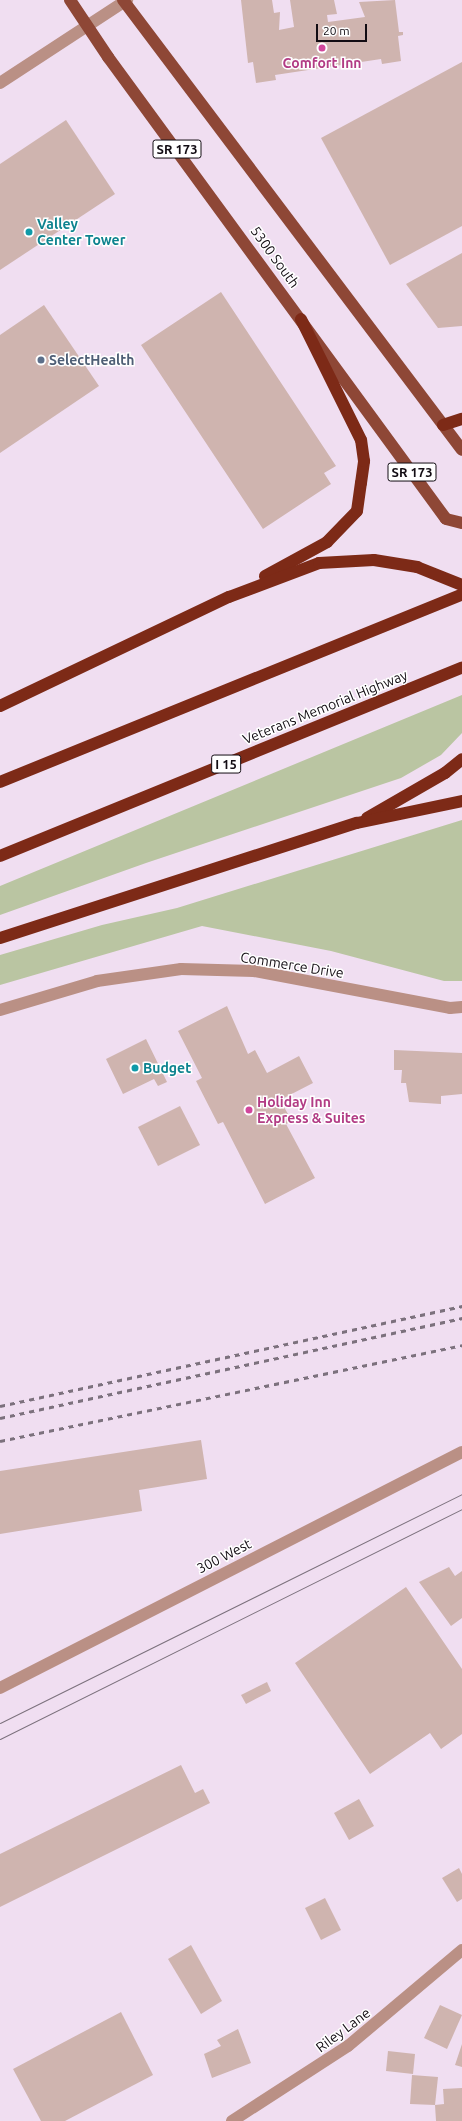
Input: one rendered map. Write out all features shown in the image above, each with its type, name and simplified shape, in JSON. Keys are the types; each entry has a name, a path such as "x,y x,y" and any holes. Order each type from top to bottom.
{"highway":[{"path":"0,706 229,597 327,542 357,511 364,461 361,440 301,319"},
{"path":"443,424 462,419"},
{"path":"229,597 319,563 374,560 417,567 462,585"},
{"path":"0,782 412,616 462,594"},
{"name":"Veterans Memorial Highway","path":"0,856 456,669"},
{"path":"357,824 446,773 462,759"},
{"path":"0,938 357,824 462,801"}],"main road":[{"name":"5300 South","path":"70,0 446,519 462,523"},
{"name":"SR 173","path":"125,1 462,450"}],"street":[{"path":"0,83 125,1"},
{"name":"Commerce Drive","path":"0,1010 97,981 181,969 254,971 443,1006 462,1007"},
{"name":"300 West","path":"0,1688 443,1460 462,1452"},
{"name":"Riley Lane","path":"232,2121 348,2046 462,1950"}],"green space":[{"path":"462,695 462,733 441,755 401,778 146,863 0,915 0,886"},
{"path":"462,820 462,981 444,981 331,951 202,926 0,985 0,955 102,925 177,908"}],"building":[{"name":"Comfort Inn","path":"241,0 272,0 274,13 280,12 279,30 294,27 290,0 334,0 337,14 327,15 328,22 365,17 359,2 395,0 399,32 403,32 403,35 398,36 401,61 382,64 381,59 275,75 276,80 256,83 253,62 248,63"},
{"path":"462,62 462,226 390,265 321,138"},
{"name":"Valley Center Tower","path":"66,120 115,194 0,270 0,164"},
{"path":"462,253 462,326 438,328 406,284"},
{"path":"221,292 336,466 324,473 331,484 263,529 141,345"},
{"name":"SelectHealth","path":"44,305 99,386 0,453 0,335"},
{"name":"Holiday Inn Express & Suites","path":"227,1006 248,1054 255,1050 267,1073 299,1056 313,1083 280,1100 292,1121 286,1124 315,1178 265,1204 223,1122 218,1124 196,1081 202,1078 178,1031"},
{"name":"Budget","path":"146,1039 167,1082 158,1086 154,1079 123,1094 106,1059"},
{"path":"394,1050 462,1053 462,1094 441,1096 441,1104 409,1102 406,1083 401,1083 402,1070 394,1070"},
{"path":"180,1106 200,1145 158,1166 138,1127"},
{"path":"201,1440 207,1479 139,1490 142,1511 0,1534 0,1471"},
{"path":"449,1567 455,1576 462,1571 462,1618 451,1626 419,1582"},
{"path":"406,1587 462,1669 462,1734 441,1749 430,1733 370,1774 295,1663"},
{"path":"267,1682 271,1691 246,1704 241,1695"},
{"path":"181,1765 195,1793 203,1789 210,1803 0,1907 0,1854"},
{"path":"359,1799 374,1826 349,1840 334,1813"},
{"path":"459,1868 462,1874 462,1899 457,1902 442,1878"},
{"path":"325,1898 341,1930 321,1940 305,1908"},
{"path":"191,1945 222,2001 201,2014 168,1959"},
{"path":"440,2005 462,2015 447,2049 424,2038"},
{"path":"121,2012 153,2075 65,2121 41,2121 13,2069"},
{"path":"238,2029 251,2063 212,2078 204,2054 221,2046 217,2040"},
{"path":"462,2044 462,2067 455,2065"},
{"path":"388,2051 415,2054 413,2074 386,2071"},
{"path":"412,2075 438,2077 435,2105 410,2104"},
{"path":"462,2088 462,2121 436,2121 435,2105 444,2104 443,2089"}],"tram line":[{"path":"0,1723 462,1494"},
{"path":"0,1739 462,1509"}],"railway":[{"path":"0,1406 462,1306"},
{"path":"0,1418 462,1318"},
{"path":"0,1441 462,1345"}],"place":[{"name":"Comfort Inn","path":"322,48"},
{"name":"Valley Center Tower","path":"29,232"},
{"name":"SelectHealth","path":"41,360"},
{"name":"Budget","path":"135,1068"},
{"name":"Holiday Inn Express & Suites","path":"249,1110"}]}
